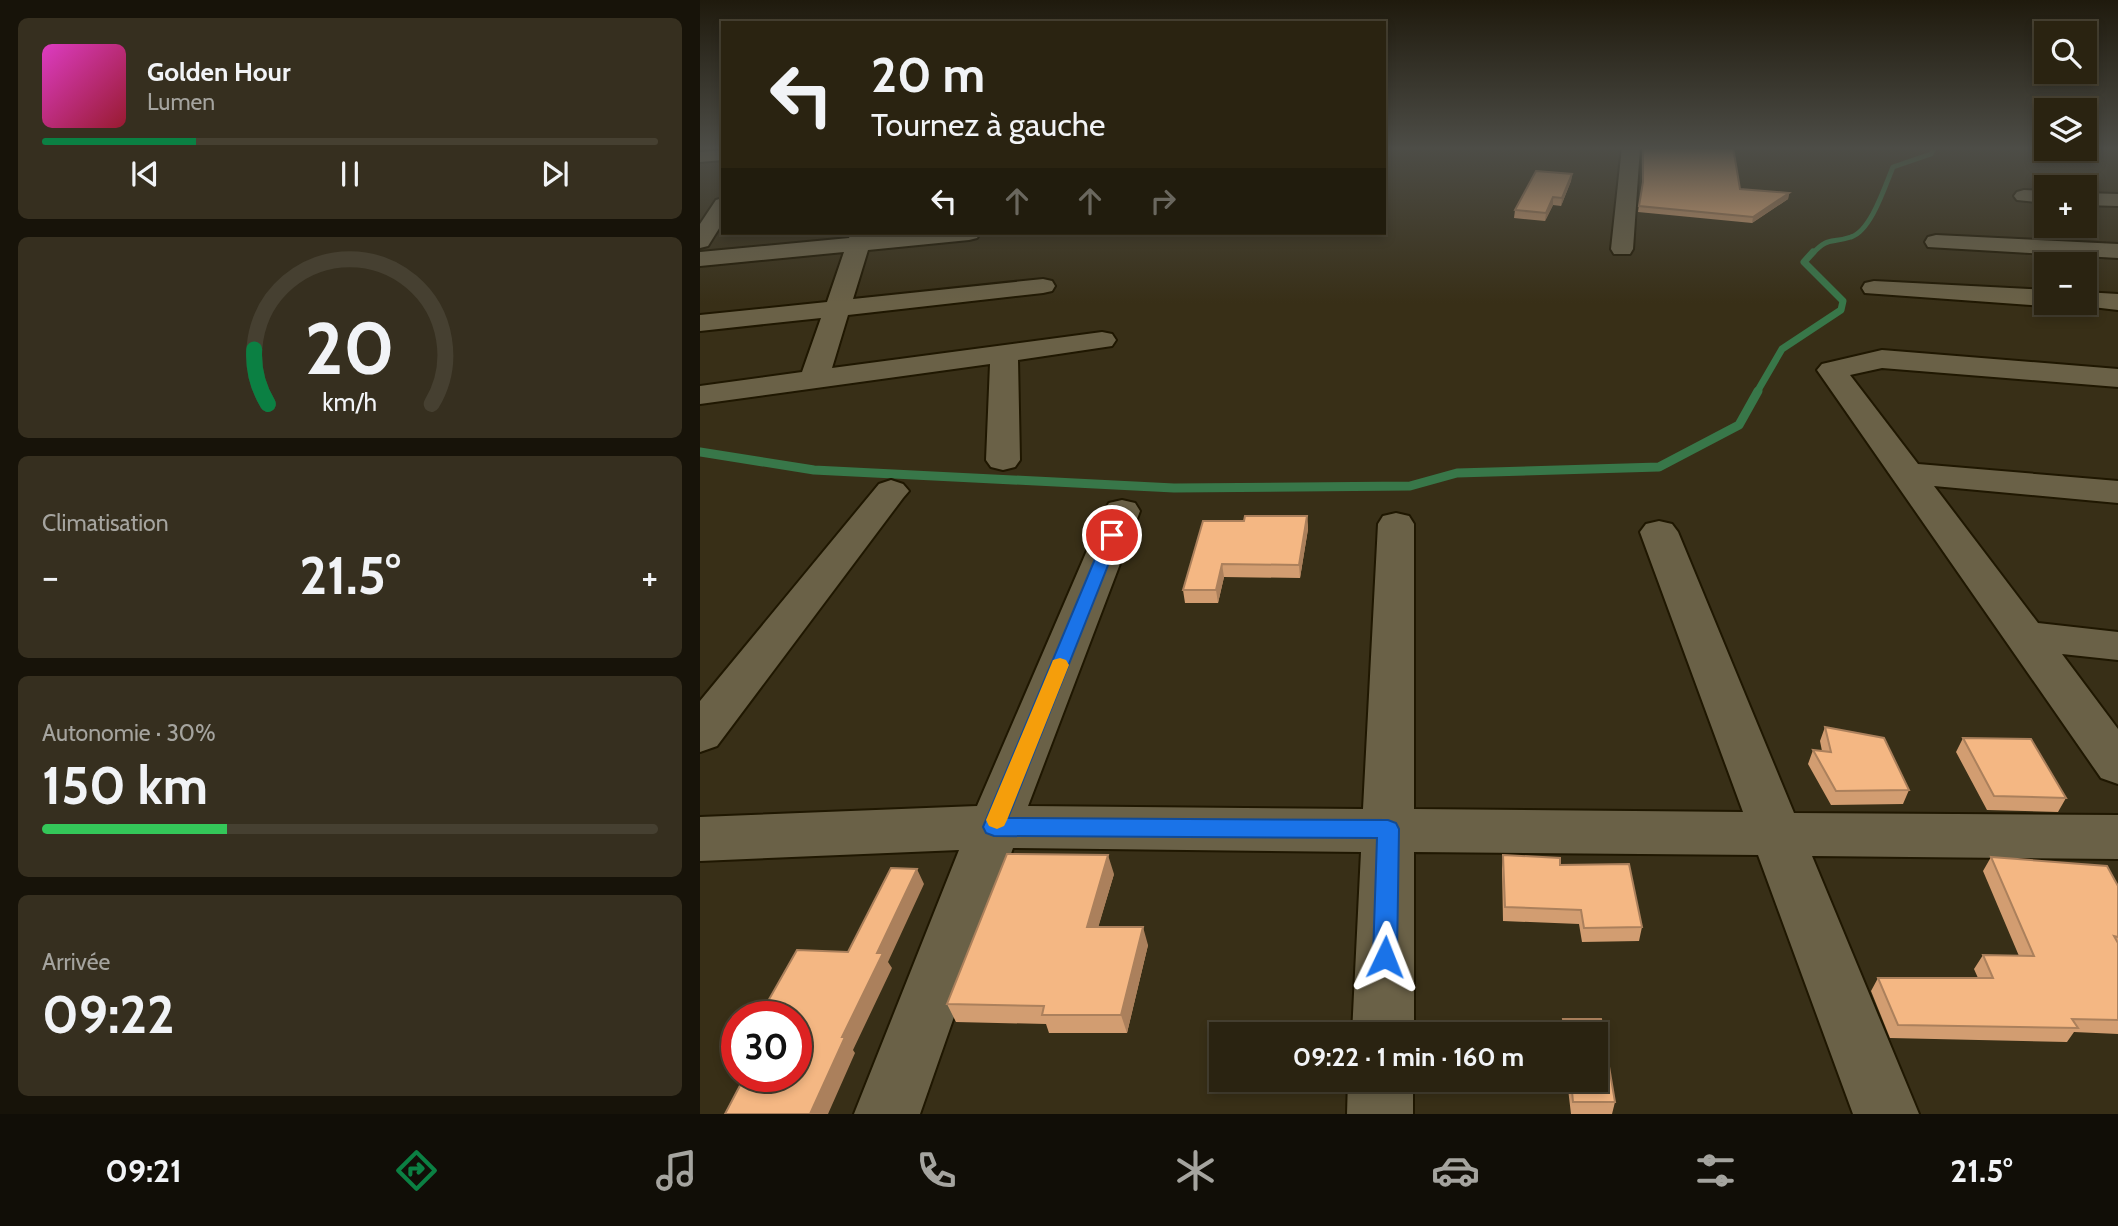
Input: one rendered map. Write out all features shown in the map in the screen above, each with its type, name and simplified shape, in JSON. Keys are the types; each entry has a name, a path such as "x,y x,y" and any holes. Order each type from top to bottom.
{"street":[{"path":"1622,249 1626,199"},
{"path":"2097,199 2118,200"},
{"path":"700,241 721,207"},
{"path":"700,259 860,238 925,235"},
{"path":"814,379 860,238"},
{"path":"1936,242 2118,251"},
{"path":"700,323 1043,286"},
{"path":"1874,288 2034,297"},
{"path":"2097,301 2118,302"},
{"path":"700,395 1102,340"},
{"path":"1003,460 1004,353"},
{"path":"2118,378 1882,359 1832,370 2028,636 2118,765"},
{"path":"1907,473 2118,492"},
{"path":"700,734 891,491"},
{"path":"887,1114 994,827 1122,511"},
{"path":"1382,1022 1396,524"},
{"path":"1660,532 1886,1114"},
{"path":"2028,636 2118,646"},
{"path":"700,839 994,827 2118,837"},
{"path":"1380,1114 1381,1092"}],"building":[{"path":"1521,199 1552,199 1546,213 1515,210"},
{"path":"1640,199 1780,199 1753,217 1639,206"},
{"path":"1245,516 1307,516 1299,565 1222,564 1216,590 1183,590 1203,521 1244,521"},
{"path":"1825,727 1884,738 1909,790 1836,791 1813,750 1831,752"},
{"path":"1963,738 2031,739 2066,798 1994,796"},
{"path":"1007,854 1108,855 1087,927 1143,927 1121,1015 1042,1015 1044,1006 947,1004"},
{"path":"1503,855 1560,858 1560,865 1629,864 1642,927 1584,928 1581,910 1505,907"},
{"path":"1991,857 2107,866 2118,886 2118,937 2114,936 2118,943 2118,1020 2072,1019 2078,1028 1898,1025 1878,978 1993,978 1983,955 2034,956"},
{"path":"891,868 917,869 877,953 883,953 842,1037 845,1037 810,1114 725,1114 737,1092 812,1092 812,1001 768,1001 797,950 848,952"},
{"path":"1563,1019 1601,1019 1602,1022 1563,1022"},
{"path":"1608,1060 1615,1102 1573,1102 1572,1092 1608,1092"}],"waterway":[{"path":"1812,254 1826,243 1858,233 1871,217 1879,199"},
{"path":"1757,392 1782,349 1841,310 1843,301 1804,262 1813,252"},
{"path":"700,452 814,470 1174,488 1410,486 1457,473 1659,467 1739,425 1758,391"}],"slow traffic":[{"path":"997,820 1060,665"}],"route":[{"path":"1112,535 994,827 1388,829 1385,957"}]}
